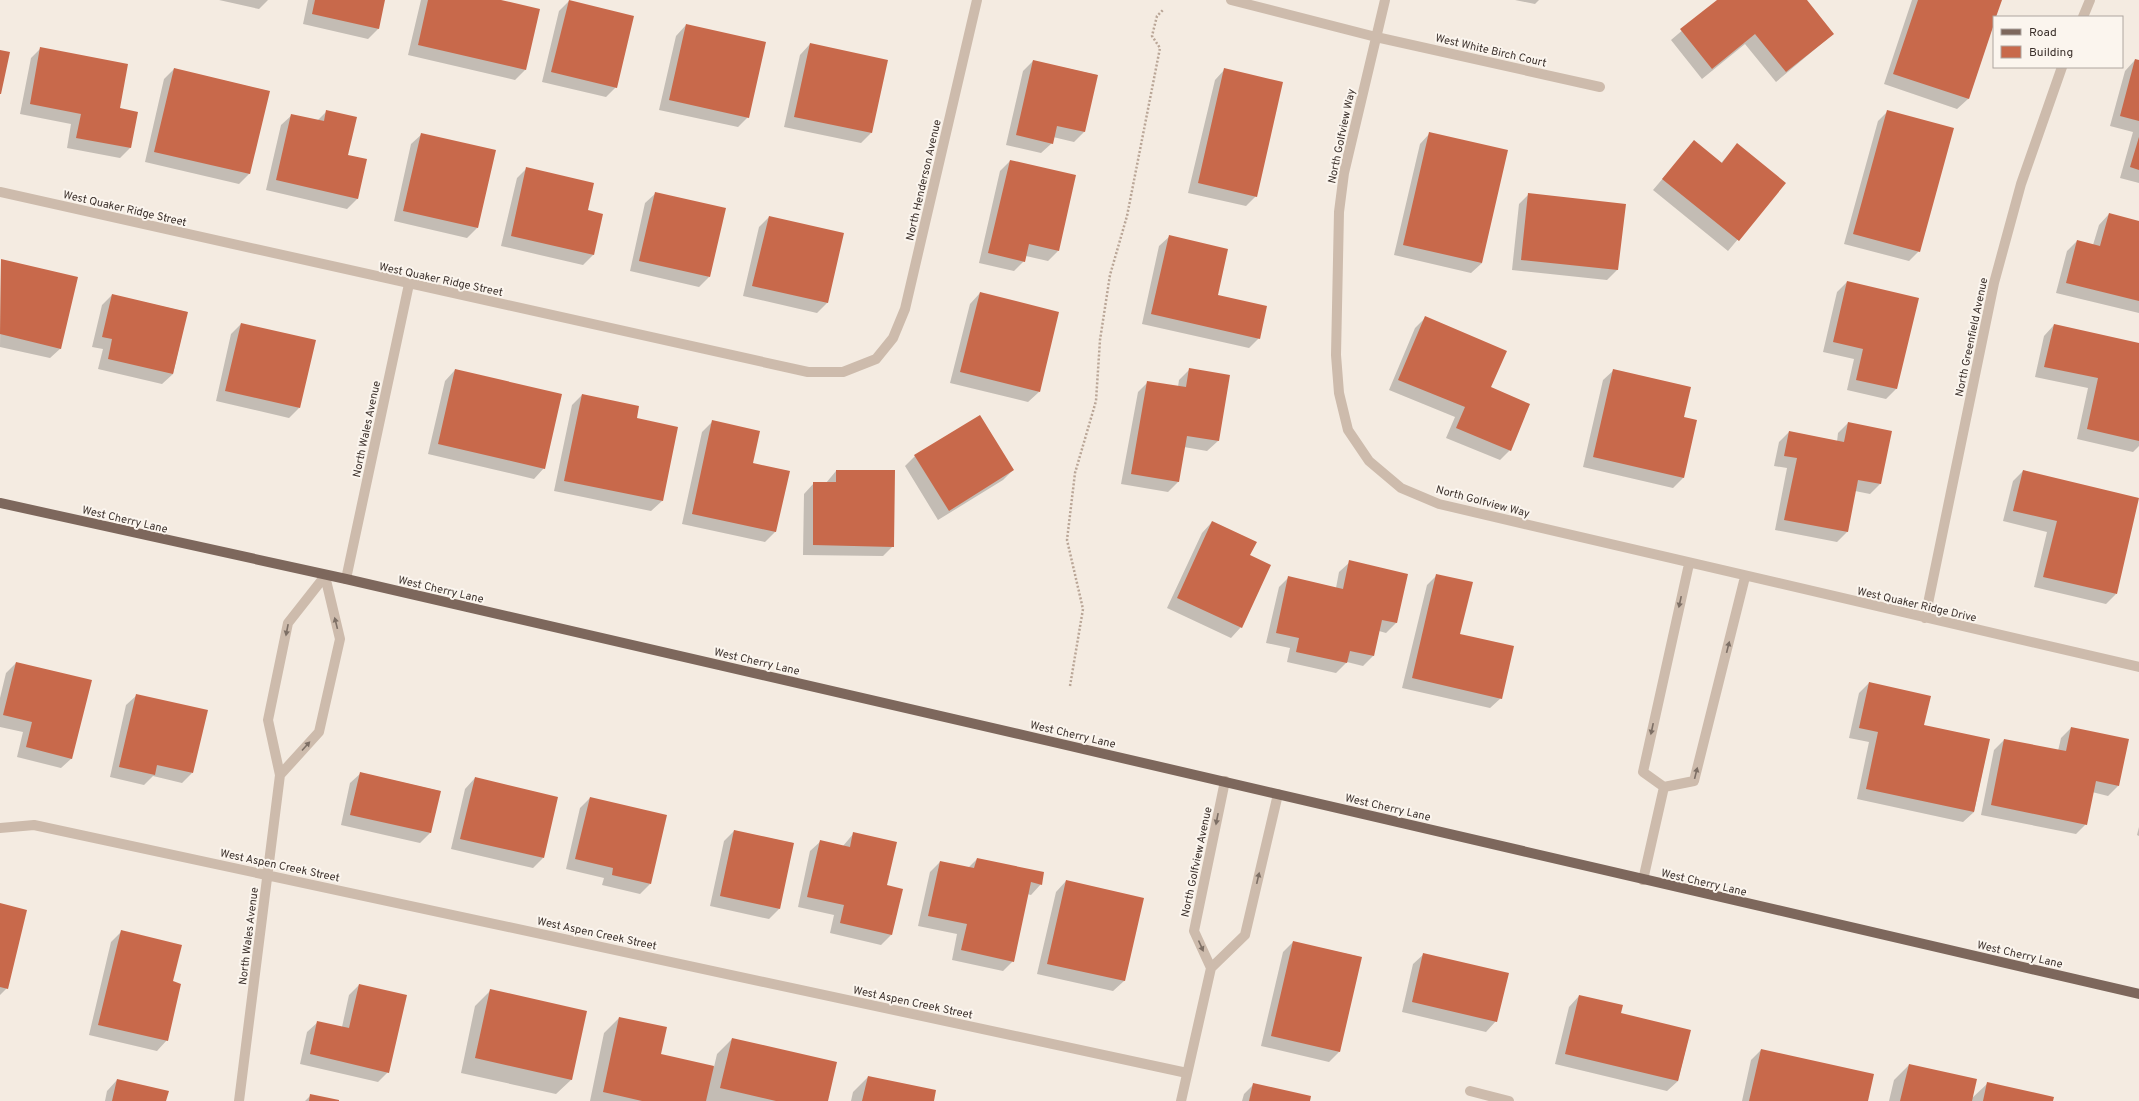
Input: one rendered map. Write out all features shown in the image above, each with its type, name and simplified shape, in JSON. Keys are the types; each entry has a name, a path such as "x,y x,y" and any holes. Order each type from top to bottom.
{"main road":[{"name":"West Cherry Lane","path":"0,503 325,576 346,579 1225,781 1643,880 2139,994"}],"street":[{"name":"North Henderson Avenue","path":"876,359 893,338 905,309 977,0"},
{"name":"West White Birch Court","path":"1231,0 1376,37 1600,87"},
{"name":"North Golfview Way","path":"1385,0 1344,173 1339,212 1336,355 1339,393 1348,430 1369,461 1401,488 1439,504 1689,564"},
{"path":"2083,16 2090,0"},
{"name":"North Greenfield Avenue","path":"1925,618 1994,283 2021,184 2062,68"},
{"name":"West Quaker Ridge Street","path":"0,192 808,372 843,372 876,359"},
{"name":"North Wales Avenue","path":"346,579 409,284"},
{"path":"1689,564 1643,772 1664,787 1694,781 1745,577"},
{"name":"West Quaker Ridge Drive","path":"1689,564 2139,667"},
{"path":"280,775 319,732 340,639 325,576"},
{"name":"North Wales Avenue","path":"239,1101 280,775 268,720 288,623 325,576"},
{"name":"North Golfview Avenue","path":"1211,968 1194,931 1225,781"},
{"path":"1643,880 1664,787"},
{"path":"1181,1101 1211,968 1245,935 1278,794"},
{"name":"West Aspen Creek Street","path":"0,828 34,825 268,874 1187,1073"},
{"path":"1470,1091 1509,1101"}],"path":[{"path":"1070,686 1083,609 1067,540 1075,473 1096,400 1100,340 1110,275 1127,216 1160,48 1152,36 1157,16 1163,10"}],"building":[{"path":"315,0 385,0 379,29 312,14"},
{"path":"428,0 501,0 540,9 526,70 418,45"},
{"path":"569,0 634,16 617,88 551,72"},
{"path":"1717,0 1807,0 1834,34 1786,72 1755,34 1712,69 1680,29"},
{"path":"1918,0 2002,0 1996,16 1993,16 1993,27 1969,99 1893,74"},
{"path":"686,24 766,42 749,118 669,100"},
{"path":"810,43 888,60 872,133 794,117"},
{"path":"40,47 128,64 120,108 138,112 131,148 76,138 81,114 30,104"},
{"path":"0,50 10,52 1,94 0,94"},
{"path":"2135,59 2139,60 2139,121 2120,116"},
{"path":"1033,60 1098,75 1085,132 1057,126 1053,144 1016,135"},
{"path":"174,68 270,91 250,174 154,152"},
{"path":"1224,68 1283,82 1257,197 1198,183"},
{"path":"326,110 357,117 348,155 367,159 358,199 276,180 291,114 324,121"},
{"path":"1887,110 1954,128 1920,252 1853,234"},
{"path":"1429,132 1508,150 1482,263 1403,245"},
{"path":"421,133 496,150 478,228 403,211"},
{"path":"2139,137 2139,170 2130,167"},
{"path":"1694,140 1722,163 1737,143 1786,183 1739,241 1662,179"},
{"path":"1010,160 1076,175 1059,251 1029,244 1025,262 988,253"},
{"path":"526,167 594,183 588,210 603,214 594,255 511,236"},
{"path":"655,192 726,208 710,277 639,261"},
{"path":"1528,193 1626,204 1618,270 1521,260"},
{"path":"2109,213 2139,221 2139,301 2066,283 2077,240 2100,246"},
{"path":"769,216 844,233 828,303 752,286"},
{"path":"1169,235 1228,249 1218,295 1267,306 1260,339 1151,314"},
{"path":"1,259 78,277 61,349 0,334"},
{"path":"1847,281 1919,298 1897,389 1856,380 1863,349 1833,342"},
{"path":"980,292 1059,312 1040,392 960,372"},
{"path":"112,294 188,312 173,374 108,359 112,339 102,337"},
{"path":"1425,316 1507,351 1491,387 1530,404 1511,451 1456,428 1465,407 1398,380"},
{"path":"241,323 316,340 300,408 225,391"},
{"path":"2054,324 2139,343 2139,441 2087,429 2098,378 2044,367"},
{"path":"1189,368 1230,375 1219,441 1187,436 1179,482 1131,474 1147,381 1186,387"},
{"path":"455,369 562,394 545,469 438,444"},
{"path":"1613,369 1691,387 1684,417 1697,420 1684,478 1593,457"},
{"path":"582,394 639,406 637,418 678,427 663,501 564,481"},
{"path":"980,415 1014,470 949,511 914,455"},
{"path":"712,420 760,431 753,463 790,471 776,532 692,514"},
{"path":"1848,422 1892,431 1881,484 1858,480 1848,532 1784,520 1797,458 1784,456 1789,431 1844,442"},
{"path":"836,470 895,470 894,547 813,545 813,482 836,482"},
{"path":"2023,470 2139,498 2117,594 2043,577 2057,521 2013,511"},
{"path":"1212,521 1257,542 1250,555 1271,565 1242,628 1177,598"},
{"path":"1349,560 1408,574 1397,623 1382,620 1374,656 1350,651 1347,663 1296,652 1299,638 1276,633 1288,576 1343,589"},
{"path":"1436,574 1473,582 1460,634 1514,646 1502,699 1412,678"},
{"path":"16,662 92,680 72,759 26,747 32,722 3,715"},
{"path":"1869,682 1931,696 1924,725 1990,739 1974,812 1866,789 1878,732 1859,728"},
{"path":"136,694 208,710 193,773 157,765 155,775 119,767"},
{"path":"2071,727 2129,739 2119,786 2096,781 2087,825 1991,805 2004,739 2066,751"},
{"path":"360,772 441,791 431,833 350,815"},
{"path":"475,777 558,797 544,858 460,839"},
{"path":"590,797 667,815 651,884 612,875 613,868 575,859"},
{"path":"734,830 794,843 780,909 720,896"},
{"path":"853,832 897,842 887,885 903,889 892,935 840,923 844,905 807,897 820,840 850,847"},
{"path":"977,858 1044,872 1042,885 1031,882 1014,962 961,950 967,924 928,916 940,861 974,868"},
{"path":"1066,880 1144,898 1125,981 1047,964"},
{"path":"0,903 27,910 8,989 0,987"},
{"path":"121,930 182,945 173,981 181,984 168,1041 98,1025"},
{"path":"1293,941 1362,957 1340,1052 1271,1036"},
{"path":"1423,953 1509,973 1497,1022 1412,1002"},
{"path":"359,984 407,995 389,1073 310,1054 317,1021 349,1028"},
{"path":"490,989 587,1011 572,1080 475,1058"},
{"path":"1579,995 1623,1005 1621,1013 1691,1030 1678,1081 1565,1054"},
{"path":"619,1017 667,1027 661,1054 714,1066 706,1101 642,1101 603,1092"},
{"path":"732,1038 837,1062 828,1101 776,1101 720,1088"},
{"path":"1761,1049 1874,1074 1868,1101 1749,1101"},
{"path":"1909,1064 1977,1079 1972,1101 1900,1101"},
{"path":"868,1076 936,1090 934,1101 862,1101"},
{"path":"117,1079 169,1091 166,1101 112,1101"},
{"path":"1987,1082 2054,1097 2053,1101 1983,1101"},
{"path":"1253,1083 1311,1096 1310,1101 1249,1101"},
{"path":"310,1094 339,1100 339,1101 309,1101"}]}
